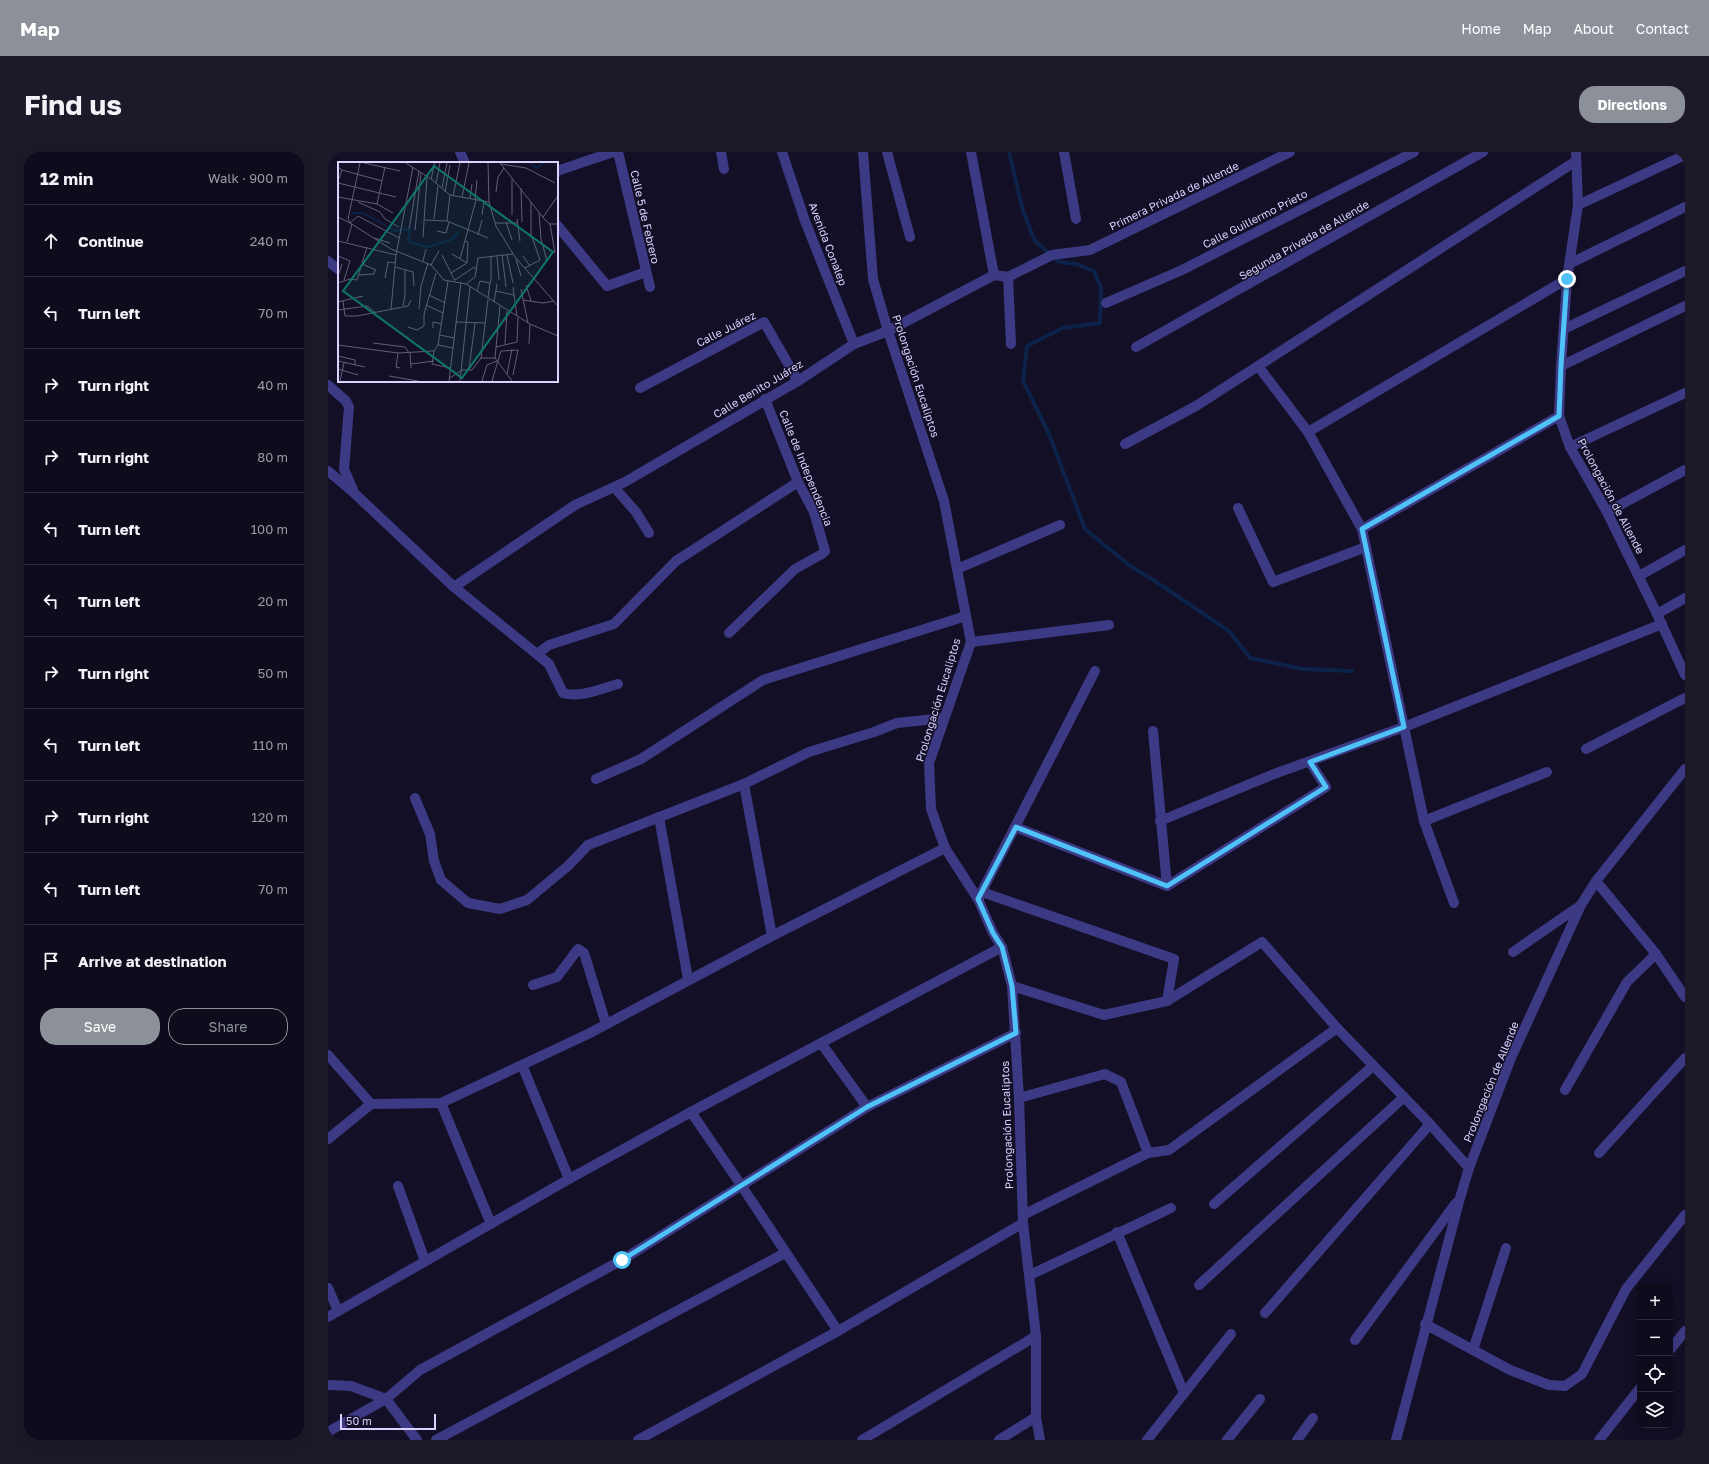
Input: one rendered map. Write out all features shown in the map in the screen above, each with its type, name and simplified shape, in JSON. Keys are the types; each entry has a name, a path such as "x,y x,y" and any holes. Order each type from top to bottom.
{"street":[{"path":"460,152 465,162"},
{"path":"558,171 595,154 613,152"},
{"name":"Calle 5 de Febrero","path":"618,152 650,287"},
{"path":"721,152 724,169"},
{"name":"Avenida Conalep","path":"782,152 806,221 854,344"},
{"name":"Prolongación Eucaliptos","path":"863,152 874,279 888,331 944,501 971,642 929,762 931,809 945,848 980,895 993,933 1002,947 1012,986 1016,1033 1023,1219 1036,1336 1036,1417 1040,1440"},
{"path":"887,152 910,237"},
{"path":"971,152 994,275 1008,277 1011,344"},
{"path":"1064,152 1076,219"},
{"name":"Primera Privada de Allende","path":"1008,277 1052,255 1090,250 1290,152"},
{"name":"Calle Guillermo Prieto","path":"1106,303 1182,270 1414,152"},
{"name":"Segunda Privada de Allende","path":"1136,347 1483,152"},
{"path":"1578,205 1685,155"},
{"path":"1125,444 1196,406 1576,156"},
{"name":"Prolongación de Allende","path":"1576,156 1578,205 1571,263 1567,279 1559,416 1570,447 1607,512 1685,674"},
{"path":"1571,263 1685,207"},
{"path":"558,226 607,286 646,272"},
{"path":"328,261 338,269"},
{"path":"1564,329 1685,271"},
{"name":"Calle Benito Juárez","path":"454,587 575,505 614,487 798,381 854,344 888,331 994,275"},
{"path":"1308,432 1567,279"},
{"path":"1561,366 1685,306"},
{"name":"Calle Juárez","path":"640,388 764,322 798,381"},
{"path":"1258,366 1308,432 1362,529 1424,821 1454,903"},
{"path":"328,385 346,401 349,408 344,469 353,492"},
{"path":"1570,447 1685,393"},
{"name":"Calle de Independencia","path":"729,633 795,569 825,551 814,512 798,482 765,400"},
{"path":"1362,529 1559,416"},
{"path":"1607,512 1685,470"},
{"path":"328,471 353,492 454,587 549,664 563,692 571,695 578,694 618,684"},
{"path":"536,654 549,645 614,624 676,561 798,482"},
{"path":"614,487 636,512 649,533"},
{"path":"1238,508 1273,582 1366,546"},
{"path":"957,569 1060,525"},
{"path":"1639,576 1685,550"},
{"path":"1657,614 1685,598"},
{"path":"596,779 641,759 762,680 966,616"},
{"path":"1160,821 1404,727 1662,624"},
{"path":"971,642 1109,625"},
{"path":"1095,671 980,895 1174,959 1167,1001"},
{"path":"1586,749 1685,698"},
{"path":"415,798 430,834 434,861 441,880 468,903 500,909 527,900 568,866 588,844 594,843 744,784 809,752 874,732 897,722 944,718"},
{"path":"1153,731 1167,886"},
{"path":"1167,886 1326,787 1310,762"},
{"name":"Prolongación de Allende","path":"1396,1440 1425,1324 1469,1168 1511,1058 1581,905 1596,882 1685,769"},
{"path":"1424,821 1547,772"},
{"path":"744,784 772,936"},
{"path":"659,817 688,980"},
{"path":"1016,827 1167,886"},
{"path":"328,1139 371,1104 441,1103 588,1034 772,936 945,848"},
{"path":"1596,882 1656,954 1685,997"},
{"path":"1513,952 1581,905"},
{"path":"1012,986 1104,1015 1167,1001 1262,942 1337,1028 1430,1124 1469,1168"},
{"path":"328,1317 691,1112 1002,947"},
{"path":"533,985 557,977 578,949 584,953 606,1024"},
{"path":"1565,1090 1626,982 1656,954"},
{"path":"638,1440 838,1332 1023,1219 1148,1153 1169,1150 1337,1028"},
{"path":"328,1432 386,1398 420,1370 622,1260 867,1107 1016,1033"},
{"path":"821,1043 867,1107"},
{"path":"328,1054 371,1104"},
{"path":"1598,1153 1685,1058"},
{"path":"522,1065 570,1179"},
{"path":"1214,1204 1373,1066"},
{"path":"1019,1098 1104,1074 1120,1082 1148,1153"},
{"path":"1199,1285 1404,1097"},
{"path":"441,1103 491,1224"},
{"path":"691,1112 838,1332"},
{"path":"1265,1314 1430,1124"},
{"path":"398,1186 425,1261"},
{"path":"1354,1340 1460,1198"},
{"path":"1030,1275 1171,1208"},
{"path":"1425,1324 1510,1370 1549,1385 1565,1386 1582,1374 1626,1289 1685,1215"},
{"path":"1118,1232 1184,1394"},
{"path":"1473,1350 1506,1248"},
{"path":"436,1440 785,1253"},
{"path":"328,1288 338,1311"},
{"path":"1673,1346 1685,1331"},
{"path":"1147,1440 1231,1334"},
{"path":"862,1440 1036,1336"},
{"path":"328,1385 351,1386 386,1398 417,1440"},
{"path":"1598,1440 1637,1392"},
{"path":"1227,1440 1260,1399"},
{"path":"999,1440 1036,1417"},
{"path":"1297,1440 1313,1418"}],"waterway":[{"path":"1009,152 1023,211 1035,241 1059,262 1076,264 1094,271 1101,288 1100,323 1063,328 1027,346 1023,381 1049,434 1085,529 1129,565 1229,631 1250,658 1303,669 1352,671"}],"route":[{"path":"622,1260 867,1107 1016,1033 1012,986 1002,947 993,933 978,899 1016,827 1167,886 1326,787 1310,762 1404,727 1362,529 1559,416 1567,279"}]}
